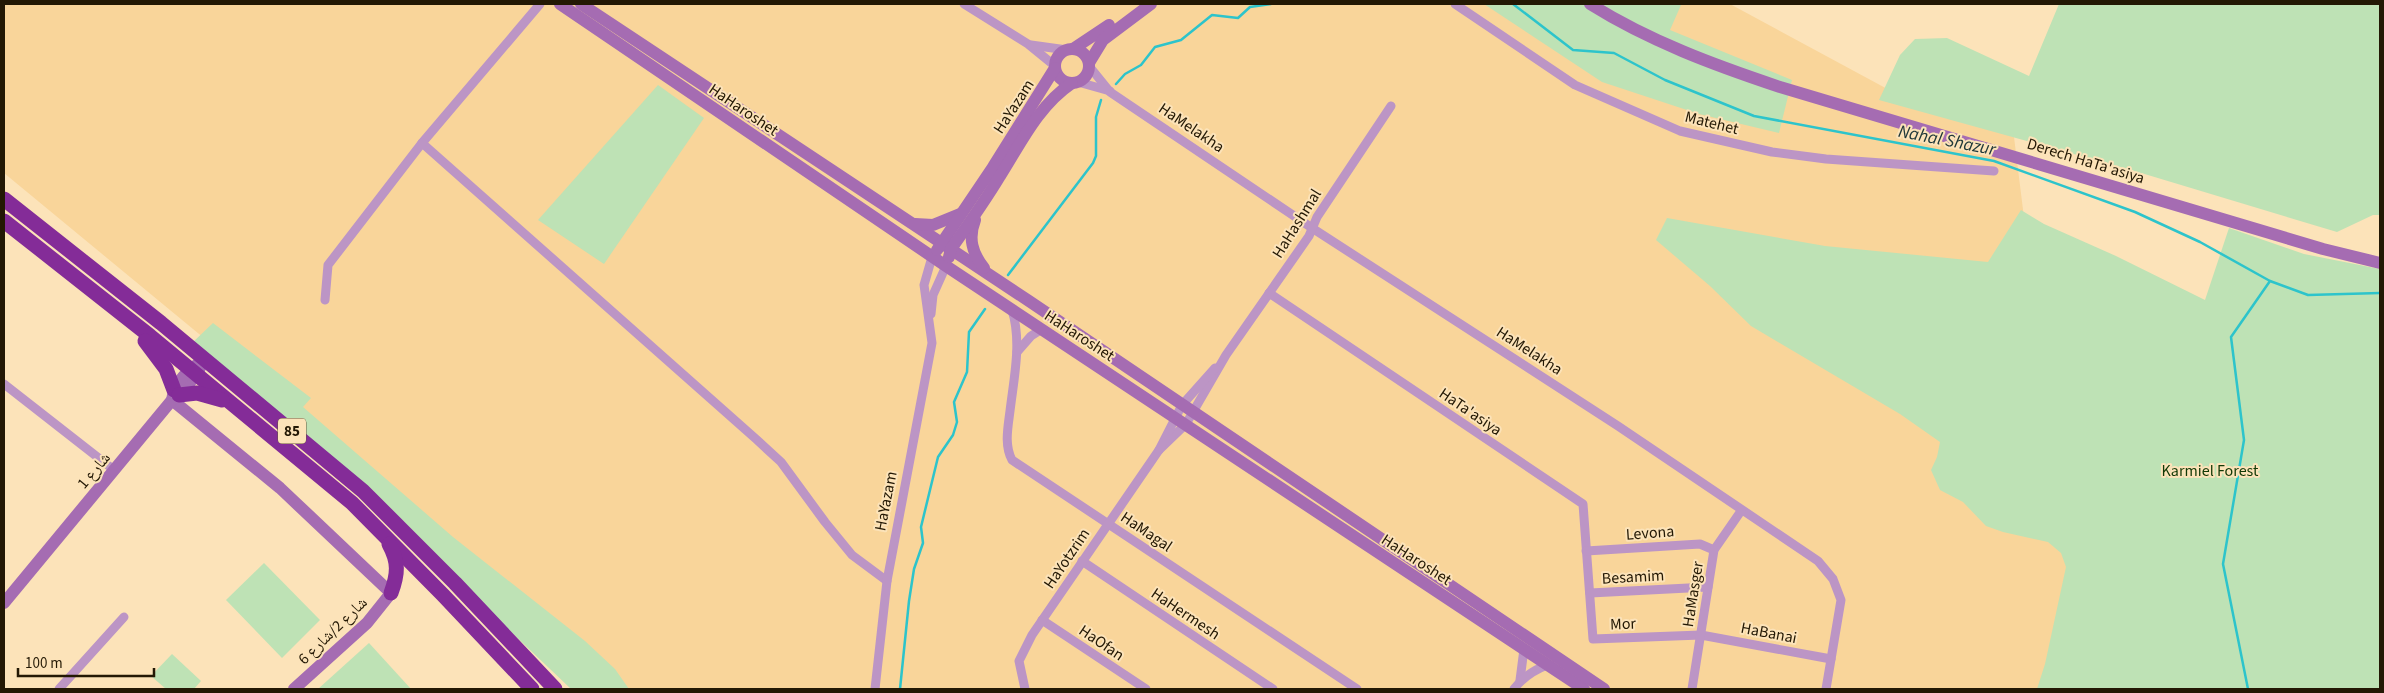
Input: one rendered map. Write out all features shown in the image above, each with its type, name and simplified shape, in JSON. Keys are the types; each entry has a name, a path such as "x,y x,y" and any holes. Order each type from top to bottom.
{"highway":[{"name":"85","path":"4,199 205,359 363,491 449,576 555,689"},
{"name":"85","path":"4,221 127,318 324,479 385,536 532,689"},
{"path":"127,318 166,369 175,395 202,394 234,405"},
{"path":"385,536 398,566 397,577 391,593"},
{"path":"391,593 398,585 411,580 417,580 436,588"}],"street":[{"path":"325,300 328,265 422,143 540,4"},
{"name":"HaHaroshet","path":"560,4 932,257 1584,689"},
{"name":"HaHaroshet","path":"581,4 913,223 1604,689"},
{"name":"HaMelakha","path":"964,4 1028,44 1055,67 1060,78 1110,92"},
{"path":"1055,67 1058,57 1137,4"},
{"path":"1075,83 1084,78 1089,64 1103,40 1151,4"},
{"name":"Matehet","path":"1455,4 1575,86 1680,131 1772,152 1826,159 1994,171"},
{"name":"Derech HaTa'asiya","path":"1590,4 1631,28 1708,63 1780,88 2323,249 2380,263"},
{"name":"HaMelakha","path":"1028,44 1083,53 1110,92 1312,228 1618,426 1818,561 1833,579 1841,600 1826,689"},
{"name":"HaYazam","path":"875,689 887,581 932,343 930,320 924,297 924,285 932,257 946,246 979,209 996,172 1055,67"},
{"name":"HaYazam","path":"930,320 933,296 946,266 946,246 962,213 996,172 1048,102 1075,83"},
{"name":"HaHashmal","path":"1193,412 1226,355 1310,236 1317,217 1391,106"},
{"path":"422,143 775,456 852,555 887,581"},
{"path":"979,209 972,226 972,246 977,259 988,274"},
{"path":"913,223 925,226 939,224 962,213"},
{"name":"HaTa'asiya","path":"1269,293 1583,504 1590,593"},
{"name":"HaMagal","path":"1012,309 1017,324 1017,352 1007,438 1012,460 1357,689"},
{"path":"1017,352 1030,336 1042,329"},
{"name":"HaHashmal","path":"1182,405 1226,355"},
{"name":"شارع 1","path":"4,603 205,359"},
{"path":"4,384 114,470"},
{"path":"175,395 280,488 391,593"},
{"name":"HaYotzrim","path":"1180,420 1182,405"},
{"name":"HaYotzrim","path":"1025,689 1019,661 1032,634 1180,420 1193,412"},
{"name":"HaMasger","path":"1692,689 1714,550 1742,511"},
{"name":"Levona","path":"1586,552 1700,544 1714,550"},
{"name":"HaHermesh","path":"1082,561 1273,689"},
{"name":"Besamim","path":"1590,593 1708,587"},
{"name":"شارع 2/شارع 6","path":"294,689 367,623 391,593"},
{"name":"Mor","path":"1590,593 1593,639 1701,635"},
{"path":"59,689 124,617"},
{"name":"HaOfan","path":"1042,620 1146,689"},
{"name":"HaBanai","path":"1701,635 1831,659"},
{"path":"1520,680 1524,649"},
{"path":"1514,689 1520,680 1547,665"}],"shaded area":[{"path":"4,4 1730,4 1917,105 2014,137 2070,588 2050,689 601,689 428,523 4,173"}],"green space":[{"path":"1484,4 1685,4 1681,5 1670,30 1792,80 1779,133 1699,114 1602,82"},
{"path":"2059,4 2380,4 2380,215 2373,215 2337,232 2128,169 1879,100 1900,55 1915,39 1947,38 2029,76"},
{"path":"658,85 704,118 604,264 538,220"},
{"name":"Karmiel Forest","path":"2021,210 2044,224 2116,256 2205,300 2229,228 2304,254 2380,269 2380,689 2037,689 2045,664 2066,567 2061,553 2048,542 2003,532 1986,526 1963,502 1940,490 1931,470 1937,457 1940,442 1900,414 1751,326 1710,286 1656,240 1667,218 1825,246 1988,262"},
{"path":"213,323 311,398 303,407 453,537 585,641 615,669 629,689 571,689 490,612 192,343"},
{"path":"264,563 320,620 282,658 226,600"},
{"path":"369,643 411,689 318,689"},
{"path":"172,654 201,681 194,689 166,689 151,676"}],"waterway":[{"path":"1116,84 1125,74 1141,65 1155,47 1181,40 1212,15 1238,18 1250,7 1271,4"},
{"name":"Nahal Shazur","path":"1513,4 1573,50 1614,53 1665,80 1754,116 1994,161 2135,212 2200,242 2270,281 2308,295 2380,293"},
{"path":"1008,275 1093,163 1096,156 1096,117 1101,100"},
{"path":"2248,689 2223,564 2244,440 2231,337 2270,281"},
{"path":"900,689 914,569 923,543 921,527 938,457 953,435 957,422 954,402 967,372 969,332 985,309"}]}
